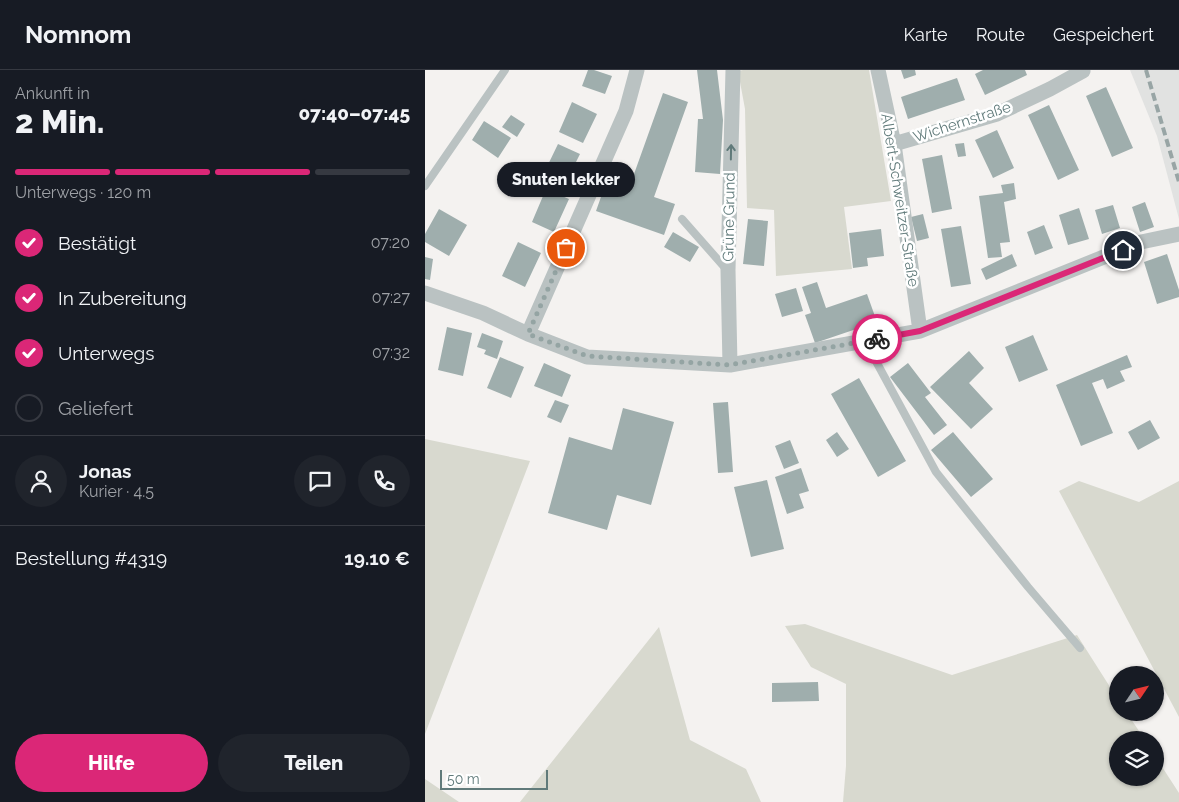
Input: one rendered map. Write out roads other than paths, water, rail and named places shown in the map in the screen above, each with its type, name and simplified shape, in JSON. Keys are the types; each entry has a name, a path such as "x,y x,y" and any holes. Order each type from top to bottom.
{"street":[{"path":"528,334 626,111 637,70"},
{"name":"Grüne Grund","path":"729,365 728,270 733,70"},
{"name":"Albert-Schweitzer-Straße","path":"878,70 894,144 920,331"},
{"name":"Wichernstraße","path":"894,144 997,114 1083,72"},
{"path":"425,293 483,313 528,334 587,356 729,365 920,331 1141,242 1177,235"}],"lane":[{"path":"425,186 505,70"},
{"path":"682,219 728,270"},
{"path":"865,341 936,472 1028,587 1080,648"}],"railway":[{"path":"1146,70 1179,182"}],"place":[{"name":"Snuten lekker","path":"566,248"}]}
